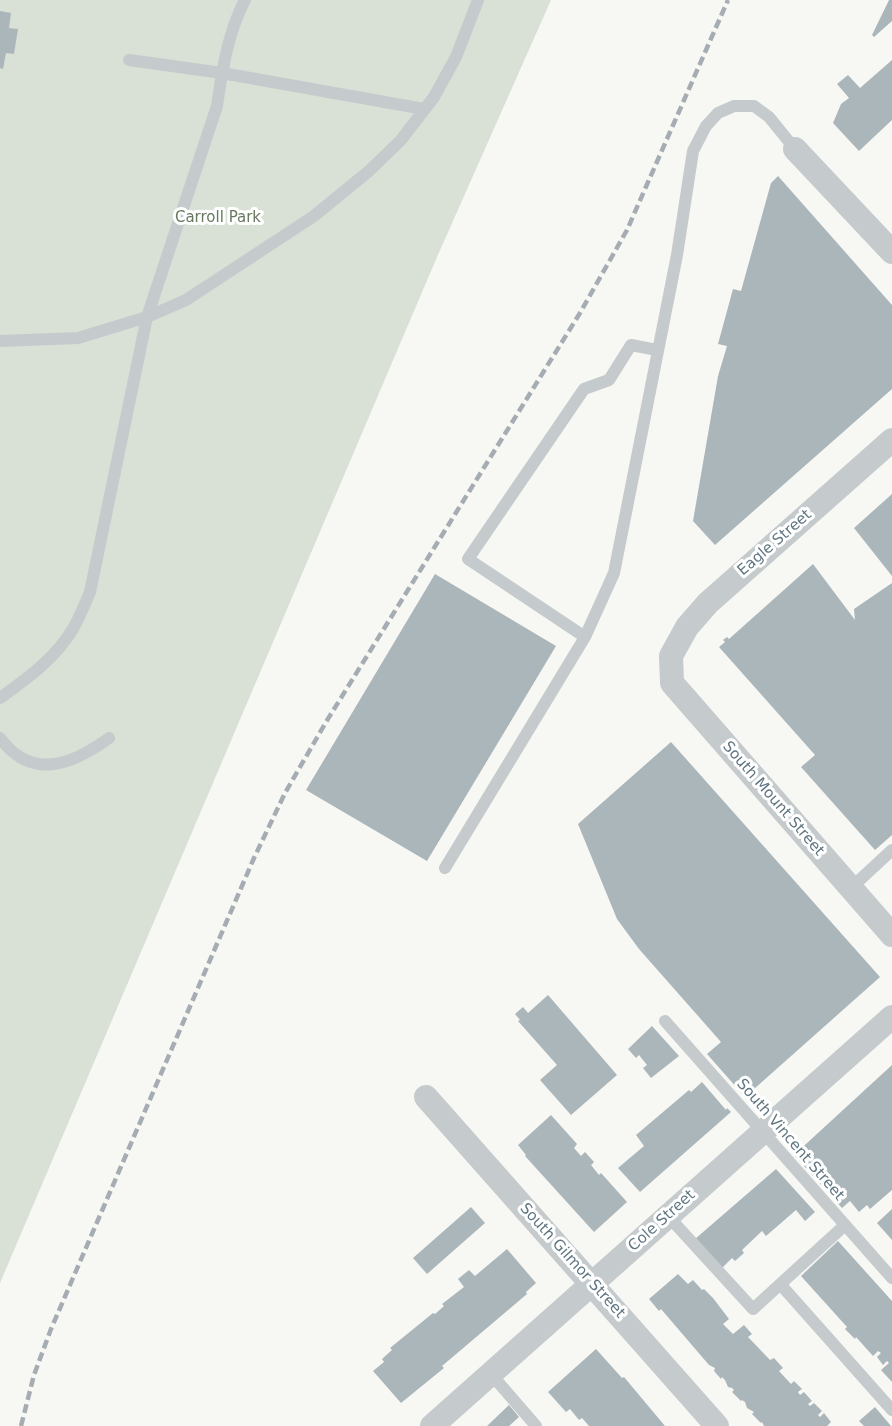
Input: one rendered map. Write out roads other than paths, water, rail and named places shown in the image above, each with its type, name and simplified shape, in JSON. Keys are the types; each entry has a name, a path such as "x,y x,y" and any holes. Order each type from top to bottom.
{"street":[{"path":"795,149 892,252"},
{"name":"Eagle Street","path":"671,656 687,627 708,603 892,440"},
{"name":"South Mount Street","path":"671,656 672,683 892,935"},
{"name":"Cole Street","path":"432,1426 892,1017"},
{"name":"South Gilmor Street","path":"426,1097 717,1426"}],"lane":[{"path":"0,698 28,678 57,652 74,627 90,592 147,318 217,106 222,73 237,15 245,0"},
{"path":"0,341 78,338 147,318 186,300 314,216 369,171 401,140 434,97 456,57 478,0"},
{"path":"129,60 222,73 424,109"},
{"path":"445,868 585,637 614,573 657,350 678,255 693,151 706,126 718,113 734,106 754,106 769,117 795,149"},
{"path":"585,637 468,559 584,389 609,380 631,345 657,350"},
{"path":"0,738 12,752 28,762 51,766 79,757 109,738"},
{"path":"851,888 892,850"},
{"name":"South Vincent Street","path":"665,1021 892,1278"},
{"path":"668,1216 753,1309 845,1225"},
{"path":"781,1285 892,1410"},
{"path":"491,1374 536,1426"}],"railway":[{"path":"21,1426 34,1375 51,1329 254,858 285,793 326,722 580,313 627,230 728,0"}],"park label":[{"name":"Carroll Park","path":"218,218"}]}
